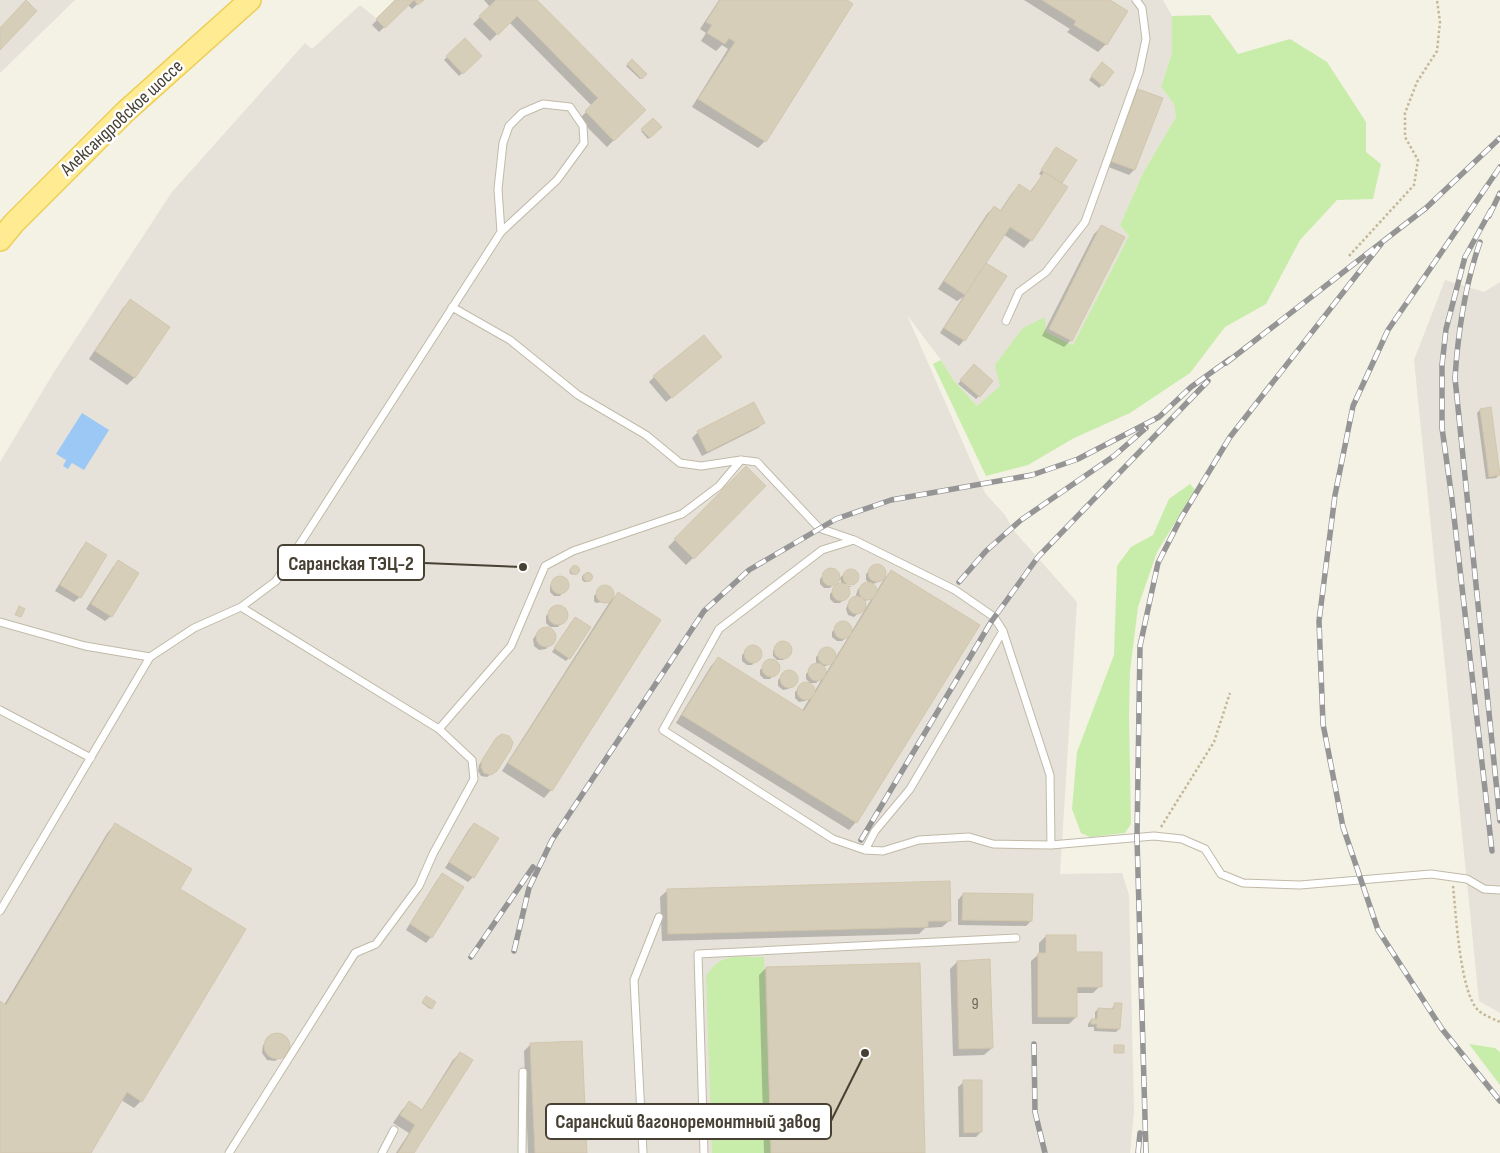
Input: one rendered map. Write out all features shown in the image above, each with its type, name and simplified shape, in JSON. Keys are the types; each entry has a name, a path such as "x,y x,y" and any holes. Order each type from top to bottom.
{"main road":[{"name":"Александровское шоссе","path":"0,240 14,223 125,112 247,1"}],"lane":[{"path":"1006,321 1019,292 1046,272 1085,222 1139,72 1146,39 1142,8 1136,0"},
{"path":"0,911 150,657 194,628 241,607 276,581 501,232 557,180 584,143 583,126 570,107 542,104 522,113 509,126 503,143 498,189 501,232"},
{"path":"452,307 510,340 578,395 646,435 680,463 701,466 741,460 757,462 819,528 854,540 955,590 994,617 1002,631 1050,775 1051,845"},
{"path":"440,729 510,646 545,566 573,551 682,514 719,486 741,460"},
{"path":"854,540 822,550 719,629 663,730 833,839 865,850 883,851 919,840 969,837 993,844 1051,845 1154,836 1182,839 1205,849 1221,874 1243,883 1300,885 1431,874 1467,879 1484,889 1500,890"},
{"path":"229,1153 355,953 376,944 419,886 433,854 474,779 472,760 440,729 241,607"},
{"path":"0,622 86,646 150,657"},
{"path":"865,850 875,831 910,789 1002,631"},
{"path":"0,710 91,758"},
{"path":"643,1153 634,980 659,917"},
{"path":"704,1153 698,954 1016,938"},
{"path":"522,1153 523,1072"},
{"path":"382,1153 394,1130"}],"path":[{"path":"1349,256 1414,185 1418,160 1405,137 1405,113 1417,82 1436,51 1440,22 1437,0"},
{"path":"1154,836 1214,742 1230,693"},
{"path":"1452,877 1460,954 1469,995 1478,1010 1500,1022"}],"shaded area":[{"path":"0,0 75,0 0,73"},
{"path":"395,0 1163,0 1172,16 1172,53 1161,87 1174,104 1176,117 1143,173 1120,225 1129,236 1073,345 1046,332 1001,386 977,406 954,381 941,360 907,315 985,493 1005,515 1014,531 1077,602 1060,874 1122,873 1129,895 1134,1111 1130,1153 0,1153 0,462 54,372 172,192 305,43 312,49 360,5 376,18"},
{"path":"1445,280 1484,292 1500,282 1500,1013 1479,1001 1414,360"}],"green space":[{"path":"1210,15 1238,54 1290,39 1327,62 1366,122 1366,152 1381,164 1373,199 1337,200 1300,240 1266,304 1225,327 1190,373 1130,413 1074,438 1028,465 986,476 933,364 941,360 954,381 977,406 1000,386 995,365 1023,328 1045,317 1046,332 1073,345 1129,236 1120,225 1143,173 1176,117 1174,104 1161,87 1172,53 1172,16"},
{"path":"1190,484 1195,490 1157,552 1138,607 1130,671 1131,824 1125,833 1090,837 1081,833 1072,809 1077,752 1114,655 1117,566 1131,547 1153,535 1169,499"},
{"path":"764,957 771,1153 712,1153 706,976 712,968 725,959"},
{"path":"1469,1044 1495,1048 1500,1052 1500,1085"}],"water":[{"path":"82,413 109,430 84,470 72,463 68,469 63,466 66,460 56,454"}],"building":[{"path":"26,0 37,11 0,50 0,28"},
{"path":"395,0 414,0 385,28 376,19"},
{"path":"414,0 424,0 418,5"},
{"path":"496,0 537,0 646,110 614,141 585,111 598,98 517,16 498,35 479,16"},
{"path":"720,0 847,0 853,4 766,142 698,99 735,42 729,38 725,44 707,33 712,25 706,22"},
{"path":"1042,0 1110,0 1128,11 1107,45 1074,25 1076,21"},
{"path":"465,38 482,56 463,74 446,56"},
{"path":"632,59 647,74 642,79 627,64"},
{"path":"1102,62 1114,72 1103,86 1091,76"},
{"path":"1138,89 1163,98 1135,170 1110,161"},
{"path":"653,118 662,127 650,138 641,129"},
{"path":"1056,147 1077,160 1062,183 1041,170"},
{"path":"1044,172 1068,187 1032,241 1010,227 965,295 944,281 994,206 1001,211 1019,184 1031,192"},
{"path":"1101,225 1125,237 1072,341 1049,329"},
{"path":"986,263 1007,276 965,341 944,328"},
{"path":"130,299 170,327 135,378 95,351"},
{"path":"704,335 722,357 672,398 653,376"},
{"path":"974,364 993,381 980,397 960,380"},
{"path":"754,402 765,423 707,452 697,431"},
{"path":"1491,407 1500,475 1489,477 1480,409"},
{"path":"746,466 766,486 694,559 674,539"},
{"path":"86,542 107,555 81,598 60,585"},
{"path":"118,560 139,573 112,617 91,604"},
{"path":"877,564 883,567 886,573 883,579 877,582 871,579 868,573 871,567"},
{"path":"575,565 580,570 575,575 570,570"},
{"path":"831,568 837,571 840,577 837,583 831,586 825,583 822,577 825,571"},
{"path":"848,569 854,569 859,574 857,583 848,585 843,580 843,574"},
{"path":"891,570 980,625 857,823 682,715 718,657 804,711"},
{"path":"588,572 593,577 588,582 583,577"},
{"path":"560,576 566,579 569,585 566,591 560,594 554,591 551,585 554,579"},
{"path":"868,582 874,585 877,591 874,597 868,600 862,597 859,591 862,585"},
{"path":"841,583 847,586 850,592 847,598 841,601 835,598 832,592 835,586"},
{"path":"605,585 611,588 614,594 611,600 605,603 599,600 596,594 599,588"},
{"path":"618,592 661,620 552,791 508,763"},
{"path":"857,596 863,599 866,605 863,611 857,614 851,611 848,605 851,599"},
{"path":"558,605 565,608 568,615 565,622 558,625 551,622 548,615 551,608"},
{"path":"19,606 25,609 21,617 15,615"},
{"path":"575,617 591,627 570,659 554,648"},
{"path":"843,621 849,624 852,630 849,636 843,639 837,636 834,630 837,624"},
{"path":"546,627 553,630 556,637 553,644 546,647 539,644 536,637 539,630"},
{"path":"783,641 789,644 792,650 789,656 783,659 777,656 774,650 777,644"},
{"path":"753,645 759,648 762,654 759,660 753,663 747,660 744,654 747,648"},
{"path":"827,647 833,650 836,656 833,662 827,665 821,662 818,656 821,650"},
{"path":"771,659 777,662 780,668 777,674 771,677 765,674 762,668 765,662"},
{"path":"817,663 823,666 826,672 823,678 817,681 811,678 808,672 811,666"},
{"path":"789,670 795,673 798,679 795,685 789,688 783,685 780,679 783,673"},
{"path":"806,682 812,685 815,691 812,697 806,700 800,697 797,691 800,685"},
{"path":"502,734 509,736 513,742 511,749 497,771 491,775 484,773 481,767 482,760 496,738"},
{"path":"115,823 192,869 180,889 246,929 142,1102 127,1092 91,1153 0,1153 0,1001 6,1005"},
{"path":"474,823 499,838 474,878 449,862"},
{"path":"442,873 464,887 432,938 410,924"},
{"path":"950,881 951,921 928,921 928,927 668,934 667,889"},
{"path":"963,893 1033,894 1032,921 962,920"},
{"path":"1046,935 1076,935 1076,952 1102,952 1102,987 1077,987 1077,1017 1038,1017 1038,953 1046,953"},
{"path":"990,959 993,1048 959,1049 957,961"},
{"path":"920,963 925,1153 771,1153 766,967"},
{"path":"426,996 436,1002 432,1009 422,1002"},
{"path":"1114,1003 1122,1003 1120,1029 1097,1028 1097,1024 1091,1024 1091,1019 1097,1019 1098,1008 1114,1009"},
{"path":"277,1033 286,1037 290,1046 286,1055 277,1059 268,1055 264,1046 268,1037"},
{"path":"582,1041 587,1153 535,1153 530,1043"},
{"path":"1114,1045 1124,1045 1124,1053 1114,1053"},
{"path":"460,1052 473,1060 414,1153 398,1153 415,1125 400,1115 409,1101 422,1110"},
{"path":"963,1080 982,1080 982,1132 964,1133"}],"railway":[{"path":"1226,363 1426,208 1500,138"},
{"path":"1500,167 1388,330 1353,406 1335,495 1319,621 1323,724 1343,827 1378,930 1442,1029 1500,1101"},
{"path":"1489,216 1500,193"},
{"path":"1491,210 1465,257 1446,329 1442,365 1442,428 1452,499 1492,851"},
{"path":"1480,242 1470,275 1463,309 1455,378 1500,821"},
{"path":"1146,1153 1137,838 1140,646 1158,563 1181,518 1230,437 1381,244"},
{"path":"514,951 529,888 552,840 704,611 749,570 836,519 891,500 1032,475 1078,459 1159,417 1191,387 1230,359"},
{"path":"861,840 991,622 1038,557 1208,381"},
{"path":"959,582 986,551 1021,520 1114,456 1146,428"},
{"path":"471,957 533,867"},
{"path":"1034,1044 1035,1112 1045,1153"},
{"path":"1138,1153 1140,1133"}],"place":[{"name":"Саранская ТЭЦ-2","path":"523,567"},
{"name":"Саранский вагоноремонтный завод","path":"865,1053"}]}
